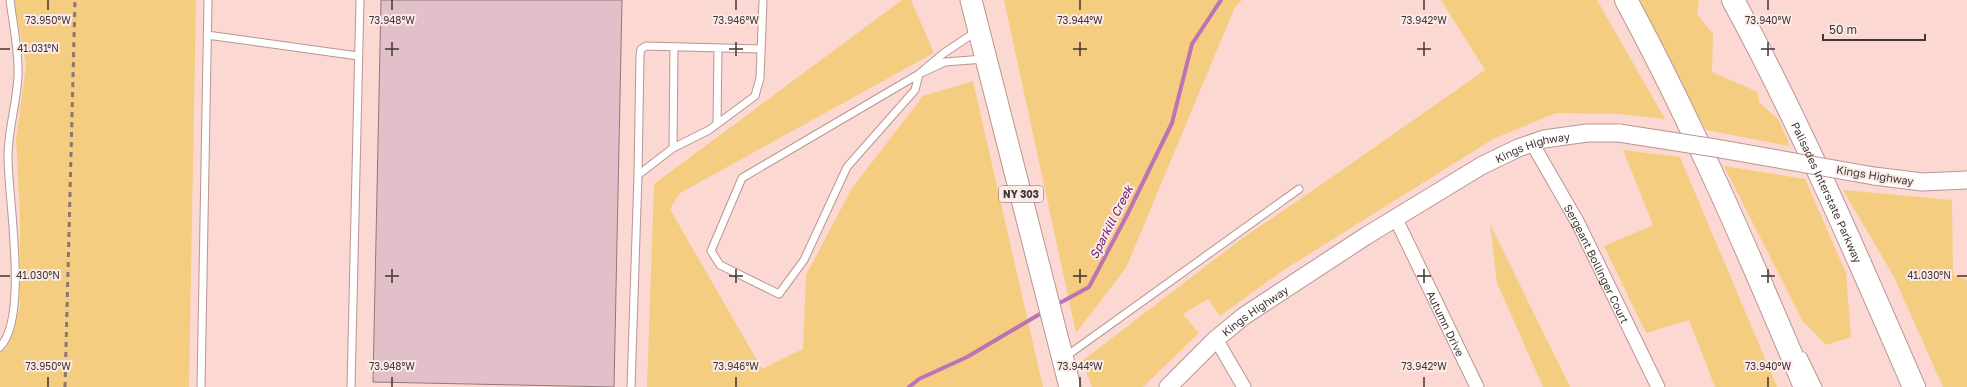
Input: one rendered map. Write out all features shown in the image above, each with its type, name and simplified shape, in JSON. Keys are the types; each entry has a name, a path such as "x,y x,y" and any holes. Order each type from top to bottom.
{"highway":[{"path":"1626,0 1685,114 1727,204 1805,387"},
{"name":"Palisades Interstate Parkway","path":"1733,0 1768,66 1810,152 1914,387"}],"main road":[{"name":"NY 303","path":"971,0 1070,387"}],"street":[{"name":"Kings Highway","path":"1168,387 1216,339 1244,316 1395,217 1493,160 1532,143 1576,134 1619,133 1874,176 1922,182 1967,180"},
{"name":"Sergeant Bollinger Court","path":"1532,143 1578,223 1658,387"},
{"name":"Autumn Drive","path":"1395,217 1477,387"},
{"path":"1216,339 1244,387"}],"lane":[{"path":"0,347 6,341 15,307 16,256 12,235 8,157 18,75 10,0"},
{"path":"201,387 208,0"},
{"path":"351,387 360,0"},
{"path":"638,175 673,148 718,124 755,96 760,78 763,0"},
{"path":"978,30 944,53 919,74 915,90 847,167 804,260 779,294 720,265 711,251 742,178 919,74 945,62 986,58"},
{"path":"207,35 358,56"},
{"path":"632,387 641,49 646,46 761,49"},
{"path":"673,148 674,47"},
{"path":"718,48 718,124"},
{"path":"1063,359 1299,189"},
{"path":"1727,204 1787,324"},
{"path":"1801,352 1818,387"}],"shaded area":[{"path":"14,0 196,0 189,387 0,387 0,351 6,349 20,307 20,217 16,139 26,66"},
{"path":"902,0 911,0 934,53 680,193 670,209 762,369 803,349 806,275 852,188 923,96 973,81 1043,387 647,387 654,184"},
{"path":"1004,0 1242,0 1235,7 1126,268 1076,333"},
{"path":"1441,0 1597,0 1665,119 1619,114 1556,113 1493,139 1282,271 1220,316 1208,299 1183,314 1199,333 1143,387 1092,387 1082,361 1240,240 1485,70"},
{"path":"1634,0 1699,0 1697,14 1713,34 1712,72 1758,92 1759,102 1778,119 1788,140 1789,146 1706,130"},
{"path":"1623,150 1680,157 1777,387 1715,387 1689,320 1646,333 1604,246 1653,225"},
{"path":"1724,166 1805,179 1846,273 1851,337 1826,345 1802,320"},
{"path":"1843,190 1952,200 1953,275 1967,280 1967,387 1943,387 1894,277"},
{"path":"1490,224 1570,387 1543,387 1497,283"}],"building":[{"path":"381,0 622,0 614,387 373,382"}],"waterway":[{"name":"Sparkill Creek","path":"1056,305 1089,287 1127,215 1172,123 1192,44 1221,0"},
{"name":"Sparkill Creek","path":"909,387 919,379 967,357 1045,311"}],"railway":[{"path":"65,387 75,0"}]}
